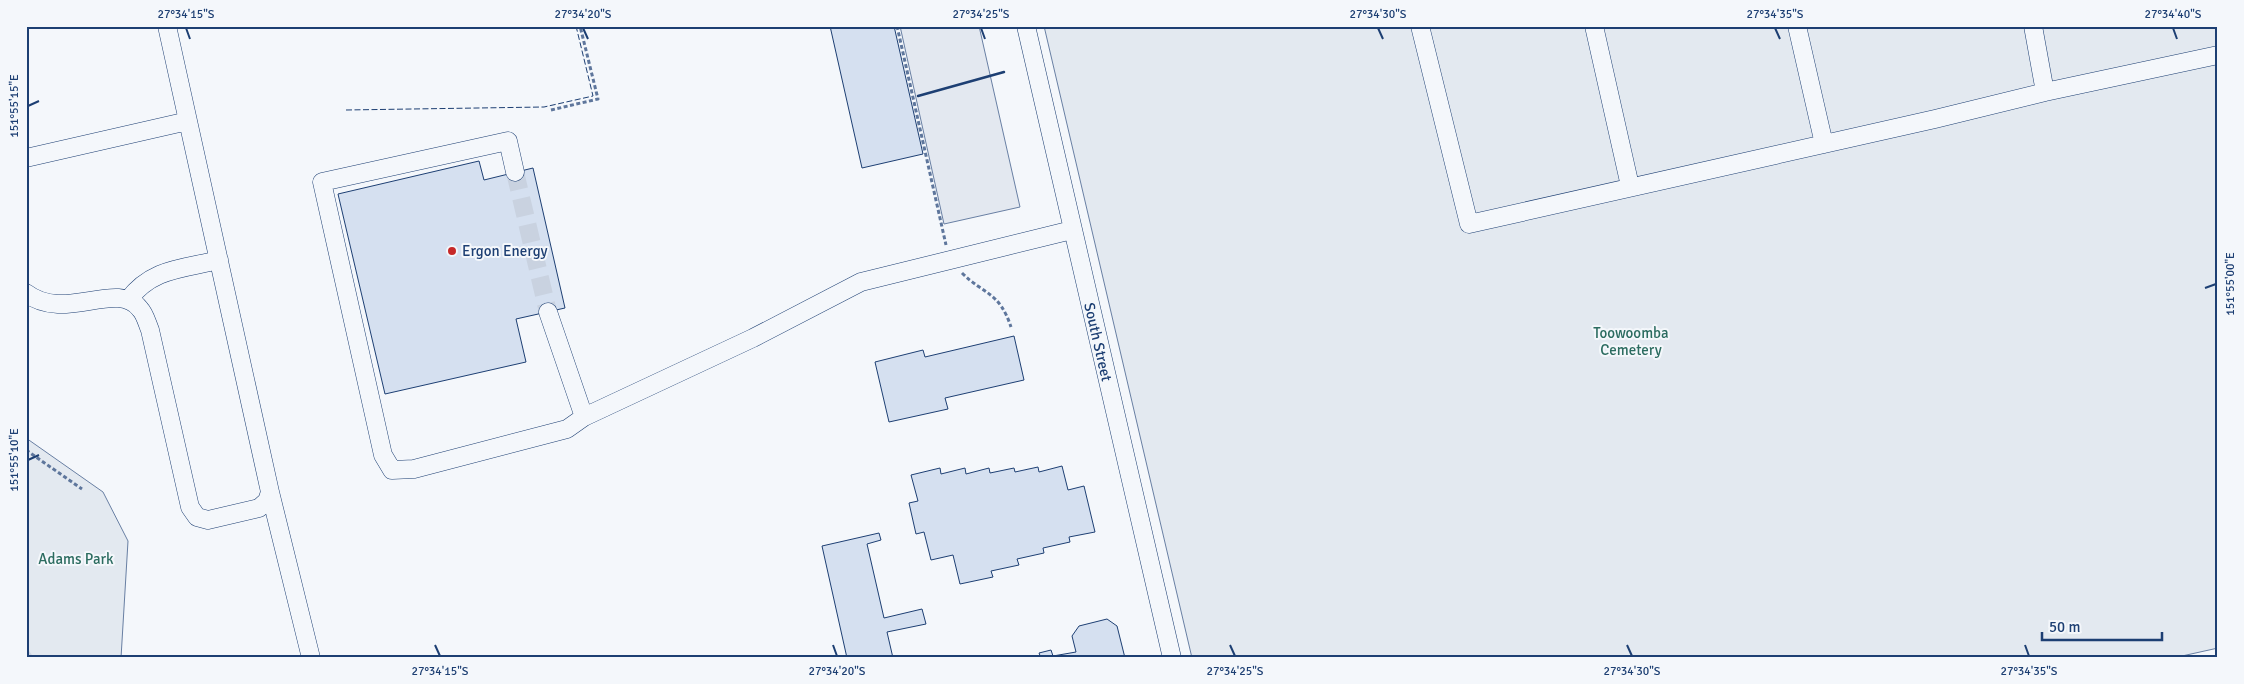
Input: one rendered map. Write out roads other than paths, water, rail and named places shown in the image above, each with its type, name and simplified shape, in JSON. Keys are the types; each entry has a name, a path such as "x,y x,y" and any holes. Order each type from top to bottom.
{"street":[{"path":"167,26 270,492 311,658"},
{"name":"South Street","path":"1026,26 1172,658"},
{"path":"1420,26 1468,224 1630,186 1824,144 2044,92 2218,55"},
{"path":"1594,26 1630,186"},
{"path":"1797,26 1824,144"},
{"path":"2033,26 2044,92"},
{"path":"26,158 188,121"},
{"path":"515,172 508,141 322,182 383,455 392,470 414,469 567,429 584,417 753,338 861,282 1072,230"},
{"path":"128,300 137,288 149,278 219,260"},
{"path":"26,293 35,300 52,305 72,305 108,297 128,300 140,308 150,330 190,507 197,517 208,520 258,508 267,501 270,492"},
{"path":"548,312 584,417"}],"waterway":[{"path":"26,651 31,658"}],"tunnel":[{"path":"515,172 548,312"}],"place":[{"name":"Ergon Energy","path":"452,251"}],"park label":[{"name":"Toowoomba Cemetery","path":"1631,342"},
{"name":"Adams Park","path":"76,559"}]}
